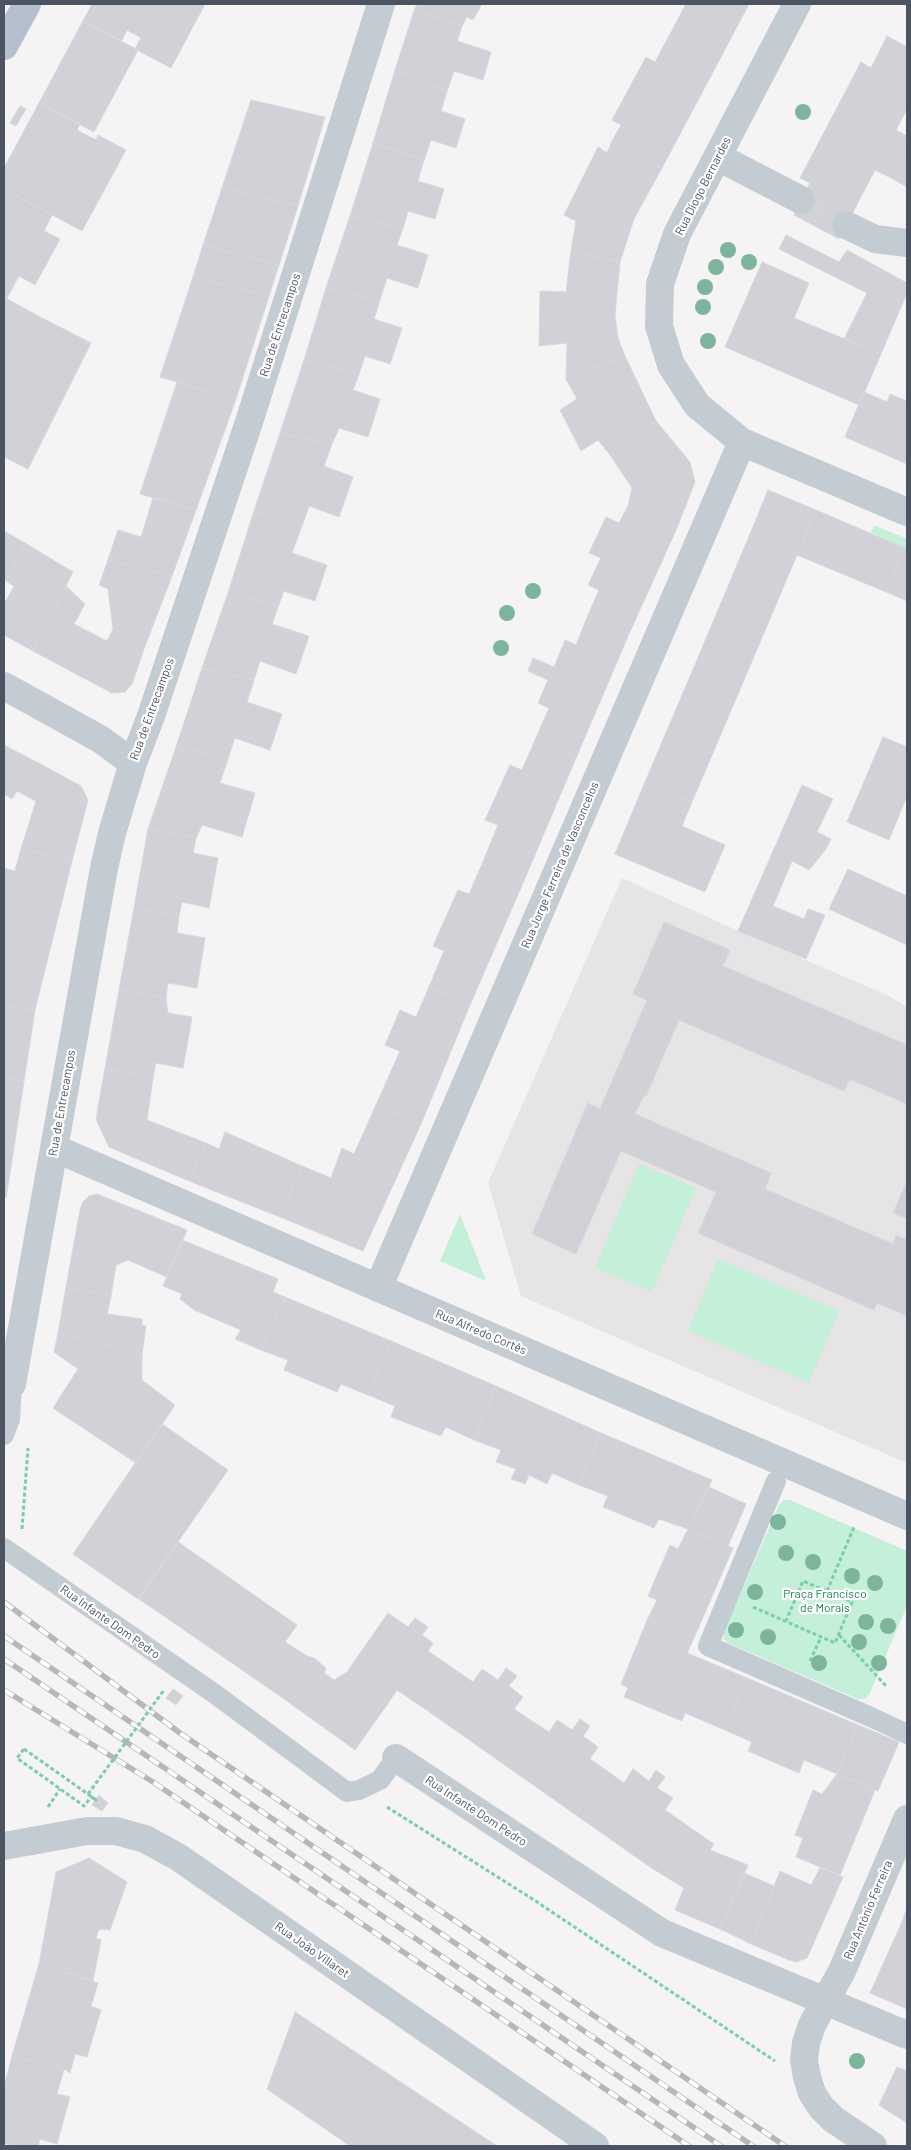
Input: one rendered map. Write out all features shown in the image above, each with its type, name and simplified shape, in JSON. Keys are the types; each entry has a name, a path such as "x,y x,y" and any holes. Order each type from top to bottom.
{"main road":[{"path":"4,46 27,4"}],"street":[{"name":"Rua de Entrecampos","path":"4,1435 10,1419 8,1382 54,1148 104,868 112,833 133,763 151,716 249,422 381,4"},
{"name":"Rua Diogo Bernardes","path":"797,4 677,234 660,284 659,326 671,365 697,405 742,442 907,512"},
{"path":"718,157 801,200"},
{"path":"846,225 875,238 907,243"},
{"name":"Rua Jorge Ferreira de Vasconcelos","path":"378,1288 742,442"},
{"path":"4,686 100,739 133,763"},
{"name":"Rua Alfredo Cortês","path":"54,1148 907,1516"},
{"path":"776,1481 708,1646 907,1734"},
{"name":"Rua Infante Dom Pedro","path":"4,1548 215,1694 347,1792 359,1790 380,1780 396,1758 662,1933 907,2035"},
{"name":"Rua António Ferreira","path":"826,2000 842,1971 907,1819"},
{"name":"Rua João Villaret","path":"4,1846 87,1831 116,1831 145,1838 178,1857 590,2145"},
{"path":"826,2000 812,2025 806,2043 804,2060 806,2077 812,2093 821,2107 833,2119 872,2146"}],"path":[{"path":"827,1591 856,1522"},
{"path":"729,1597 835,1643 852,1602 803,1581 786,1621"},
{"path":"838,1635 887,1687"},
{"path":"88,1794 164,1690"},
{"path":"88,1794 24,1749 17,1758 84,1806 92,1797 96,1800 88,1794"}],"shaded area":[{"path":"622,878 738,931 887,995 907,1007 907,1463 521,1296 488,1183"}],"green space":[{"path":"874,525 907,539 907,549 871,533"},
{"path":"639,1164 696,1188 652,1292 595,1268"},
{"path":"460,1214 485,1278 484,1280 440,1261"},
{"path":"718,1259 839,1311 809,1383 688,1331"},
{"name":"Praça Francisco de Morais","path":"783,1500 790,1500 907,1551 907,1606 869,1695 865,1699 858,1699 728,1643 724,1639 724,1632 779,1505"}],"building":[{"path":"92,4 205,4 171,68 135,49 141,38 127,30 121,42 83,21"},
{"path":"417,4 482,4 473,20 467,17 462,26 414,11"},
{"path":"686,4 749,4 712,74 663,47"},
{"path":"414,11 462,26 457,41 491,52 483,80 454,71 447,91 395,70"},
{"path":"83,21 138,50 94,132 39,103"},
{"path":"887,36 907,47 907,109 896,130 907,136 907,148 891,178 875,170 839,239 794,215 810,183 800,178 861,62 871,68"},
{"path":"663,47 712,74 662,168 612,141 621,125 612,120 646,57 655,62"},
{"path":"395,70 447,91 441,111 465,119 456,148 431,140 424,160 373,143"},
{"path":"251,100 325,117 298,206 222,188"},
{"path":"39,103 80,124 77,130 96,140 98,135 126,150 82,231 4,189 4,168"},
{"path":"20,106 26,109 16,126 10,123"},
{"path":"612,141 662,168 634,219 620,262 571,251 576,221 564,215 598,147 607,153"},
{"path":"373,143 424,160 418,181 444,189 435,219 408,211 403,228 350,216"},
{"path":"907,148 907,187 891,178"},
{"path":"222,188 298,206 279,265 203,245"},
{"path":"4,189 52,215 44,231 60,239 35,285 19,276 7,298 4,297"},
{"path":"350,216 403,228 397,245 428,255 418,288 387,278 380,300 326,288"},
{"path":"786,235 839,262 847,250 907,283 907,293 881,354 844,339 867,293 779,249"},
{"path":"203,245 279,265 269,296 193,277"},
{"path":"571,251 620,262 615,315 618,338 625,356 566,379 567,343 539,346 540,291 566,292"},
{"path":"762,262 809,283 794,318 881,354 859,405 725,347"},
{"path":"193,277 269,296 236,399 160,377"},
{"path":"326,288 380,300 374,319 402,328 390,364 365,356 359,374 304,360"},
{"path":"4,297 91,343 28,469 4,457"},
{"path":"625,356 656,421 610,455 598,440 581,451 560,410 577,399 566,379"},
{"path":"304,360 359,374 353,390 380,399 368,437 339,428 332,444 280,433"},
{"path":"177,382 236,399 196,510 140,494"},
{"path":"864,392 887,402 890,394 907,401 907,464 845,437"},
{"path":"656,421 690,462 695,482 677,528 628,506 632,488 610,455"},
{"path":"280,433 332,444 324,466 353,477 339,517 309,506 302,526 254,511"},
{"path":"768,490 816,510 797,555 750,534"},
{"path":"153,498 196,510 172,576 108,560 118,530 141,537"},
{"path":"628,506 677,528 629,634 588,615 599,590 588,585 601,558 589,553 606,517 619,523"},
{"path":"816,510 905,548 886,592 797,555"},
{"path":"254,511 302,526 292,553 327,565 315,601 284,591 278,607 229,590"},
{"path":"4,531 25,543 6,581 4,580"},
{"path":"750,534 797,555 744,680 697,660"},
{"path":"25,543 73,572 33,651 4,635 4,600 6,601 14,586 6,581"},
{"path":"905,548 907,549 907,601 886,592"},
{"path":"108,560 172,576 144,649 113,629 108,589 99,585"},
{"path":"66,586 85,604 74,624 107,641 113,629 144,649 132,684 125,692 112,693 33,651"},
{"path":"229,590 278,607 272,624 309,636 296,674 260,661 254,680 202,668"},
{"path":"588,615 629,634 576,758 535,740 549,708 538,703 548,680 528,671 533,658 554,667 565,640 576,645"},
{"path":"697,660 744,680 692,802 645,782"},
{"path":"202,668 254,680 247,702 282,714 270,750 235,738 228,759 176,747"},
{"path":"883,737 907,747 907,796 889,840 847,822"},
{"path":"535,740 576,758 523,883 482,864 498,825 485,820 510,765 522,770"},
{"path":"4,745 44,766 26,796 17,791 12,799 4,794"},
{"path":"176,747 228,759 220,783 255,793 242,837 202,825 196,838 148,829"},
{"path":"44,766 81,786 88,800 72,861 21,849 36,801 26,796"},
{"path":"645,782 692,802 682,826 725,845 705,892 615,854"},
{"path":"802,785 833,799 817,832 831,839 826,849 809,870 792,861 773,906 804,919 808,909 825,915 806,959 738,931"},
{"path":"148,829 196,838 193,853 218,858 209,908 182,902 179,916 134,908"},
{"path":"21,849 72,861 35,1010 4,1006 4,868 15,871"},
{"path":"482,864 523,883 470,1005 429,987 444,951 433,946 458,890 469,894"},
{"path":"848,869 907,896 907,945 829,909"},
{"path":"134,908 179,916 177,933 205,938 197,988 168,983 166,998 119,990"},
{"path":"664,922 730,950 723,966 907,1045 907,1104 850,1079 844,1091 679,1020 646,1096 644,1095 635,1114 771,1173 765,1189 893,1244 896,1235 907,1240 907,1316 877,1303 874,1310 698,1233 716,1192 621,1151 576,1254 532,1234 588,1103 600,1109 647,1000 633,994"},
{"path":"429,987 470,1005 421,1124 376,1105 400,1051 385,1045 400,1010 416,1017"},
{"path":"119,990 166,998 168,1013 192,1017 183,1068 156,1063 153,1078 105,1068"},
{"path":"4,1006 35,1010 24,1081 4,1078"},
{"path":"105,1068 153,1078 147,1120 206,1143 189,1181 109,1147 96,1119"},
{"path":"4,1078 24,1081 18,1121 4,1119"},
{"path":"376,1105 421,1124 363,1251 280,1217 302,1166 331,1178 342,1148 354,1154"},
{"path":"4,1119 18,1121 11,1167 4,1166"},
{"path":"225,1132 302,1166 280,1217 189,1181 206,1143 219,1149"},
{"path":"4,1166 11,1167 6,1198 4,1197"},
{"path":"907,1181 907,1219 893,1213"},
{"path":"97,1194 187,1230 167,1277 128,1260 116,1265 111,1296 66,1287 80,1210 83,1202 89,1196"},
{"path":"182,1240 278,1279 273,1292 285,1297 261,1350 235,1339 241,1330 194,1310 180,1299 182,1294 163,1286"},
{"path":"66,1287 111,1296 107,1314 142,1319 142,1325 146,1326 142,1354 58,1333"},
{"path":"285,1297 391,1341 368,1395 341,1384 337,1392 284,1370 288,1360 261,1350"},
{"path":"58,1333 142,1354 142,1380 175,1405 136,1463 53,1408 78,1369 54,1352"},
{"path":"391,1341 496,1386 474,1440 446,1427 441,1436 391,1417 395,1406 368,1395"},
{"path":"496,1386 601,1433 579,1485 552,1473 547,1484 529,1475 525,1484 511,1479 516,1469 496,1462 501,1450 474,1440"},
{"path":"162,1424 228,1470 138,1599 73,1554"},
{"path":"601,1433 712,1480 688,1529 659,1519 654,1528 603,1507 608,1496 579,1485"},
{"path":"709,1487 746,1504 728,1546 688,1529"},
{"path":"688,1529 733,1548 694,1638 648,1618 657,1600 648,1596 670,1545 678,1549"},
{"path":"178,1542 297,1625 285,1642 307,1656 280,1696 139,1599"},
{"path":"388,1613 408,1627 415,1618 428,1627 422,1635 433,1643 428,1651 457,1671 428,1711 397,1690 389,1702 347,1672"},
{"path":"648,1618 694,1638 687,1653 747,1678 725,1730 685,1713 682,1721 624,1697 628,1688 621,1684"},
{"path":"307,1656 314,1658 326,1668 324,1673 334,1680 347,1672 389,1702 355,1750 280,1696"},
{"path":"506,1668 517,1676 509,1686 523,1697 514,1709 532,1721 502,1763 428,1711 457,1671 473,1682 482,1669 498,1680"},
{"path":"747,1678 858,1725 837,1774 804,1760 799,1773 748,1751 752,1742 725,1730"},
{"path":"173,1689 183,1696 176,1705 166,1698"},
{"path":"580,1719 590,1726 583,1736 598,1747 590,1759 607,1771 576,1815 502,1763 532,1721 549,1732 557,1720 572,1730"},
{"path":"858,1725 899,1742 878,1791 837,1774"},
{"path":"633,1769 649,1781 656,1770 665,1777 657,1788 673,1798 665,1810 682,1822 650,1867 576,1815 607,1771 624,1783"},
{"path":"837,1774 875,1790 840,1875 796,1857 803,1838 795,1835 813,1790 822,1794"},
{"path":"99,1795 108,1803 102,1811 92,1805"},
{"path":"682,1822 714,1844 710,1850 748,1865 720,1929 675,1910 684,1888 650,1867"},
{"path":"89,1858 127,1882 110,1930 99,1929 96,1938 101,1940 93,1981 39,1964 56,1872"},
{"path":"820,1868 843,1877 807,1958 796,1962 751,1944 780,1871 811,1885"},
{"path":"744,1873 774,1886 751,1944 720,1929"},
{"path":"907,1908 907,1924 902,1922"},
{"path":"902,1922 907,1924 907,2009 870,1993"},
{"path":"39,1964 98,1983 91,2006 101,2010 87,2057 75,2054 70,2073 64,2069 12,2056"},
{"path":"295,2012 497,2146 350,2146 267,2089"},
{"path":"12,2056 64,2069 57,2094 70,2097 57,2144 40,2139 38,2146 15,2146 4,2143 4,2087"},
{"path":"897,2067 907,2071 907,2123 879,2105"}],"tunnel":[{"path":"801,200 846,225"}],"railway":[{"path":"4,1602 180,1733 785,2146"},
{"path":"4,1636 753,2146"},
{"path":"4,1659 721,2146"},
{"path":"4,1690 153,1782 689,2146"}]}
